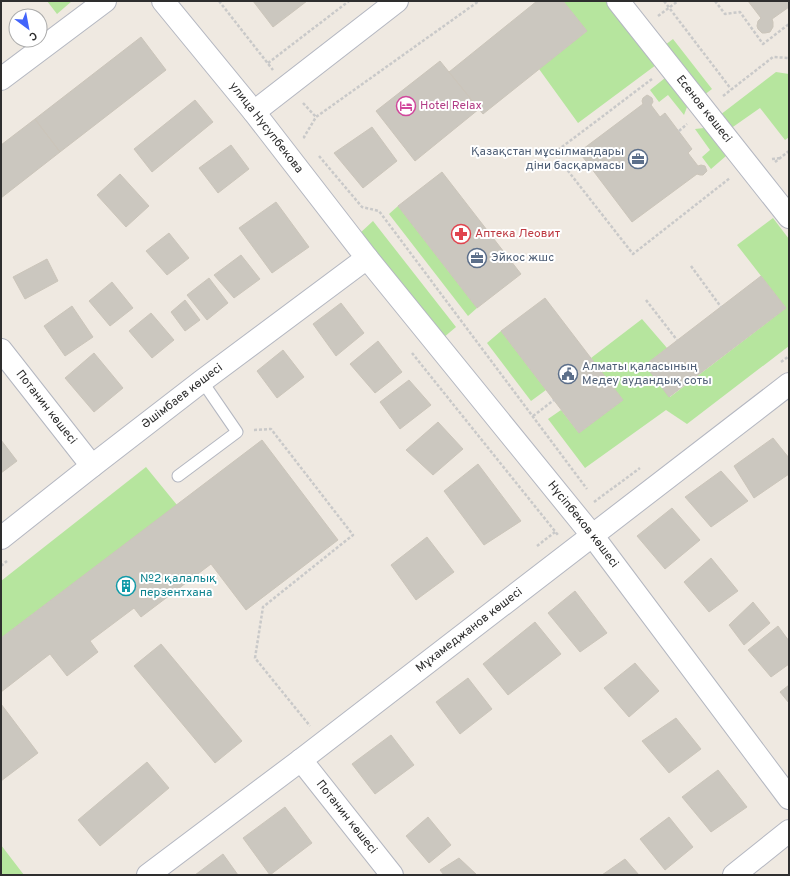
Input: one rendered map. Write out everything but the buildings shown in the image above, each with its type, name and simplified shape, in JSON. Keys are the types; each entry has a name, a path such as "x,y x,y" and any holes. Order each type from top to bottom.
{"street":[{"path":"1,79 105,1"},
{"name":"улица Нусупбекова","path":"163,1 254,112 367,258"},
{"path":"254,112 397,1"},
{"name":"Есенов көшесі","path":"618,1 789,217"},
{"name":"Әшімбаев көшесі","path":"1,538 202,381 367,258"},
{"name":"Нүсіпбеков көшесі","path":"367,258 592,536 789,798"},
{"name":"Потанин көшесі","path":"1,350 92,466"},
{"name":"Мұхамеджанов көшесі","path":"148,875 301,760 789,384"},
{"name":"Потанин көшесі","path":"301,760 392,875"},
{"path":"734,875 789,831"}],"lane":[{"path":"178,476 237,432 202,381"}],"path":[{"path":"219,1 287,87 316,117"},
{"path":"268,63 349,1"},
{"path":"308,143 304,137 316,117 479,1"},
{"path":"664,1 731,89"},
{"path":"715,1 725,14 740,12 763,44 789,24"},
{"path":"679,132 704,110 773,58 789,58"},
{"path":"669,66 554,153 634,254 747,164 781,158"},
{"path":"318,154 362,207 379,211 591,495"},
{"path":"691,266 721,307"},
{"path":"646,300 678,340"},
{"path":"411,352 571,552"},
{"path":"533,416 554,400"},
{"path":"237,432 271,429 353,535 263,607 255,658 324,742"},
{"path":"595,501 611,521"}],"green space":[{"path":"47,1 72,1 57,14"},
{"path":"563,1 607,1 656,65 578,123 539,69 587,31"},
{"path":"673,39 712,89 704,95 665,45"},
{"path":"776,72 789,74 789,137 785,140 760,108 730,129 720,115"},
{"path":"665,78 687,107 684,115 668,95 659,102 650,90"},
{"path":"704,128 726,156 711,169 702,157 710,150 695,129"},
{"path":"398,206 477,308 468,316 389,214"},
{"path":"773,218 789,239 789,346 687,424 666,410 585,468 548,419 561,410 579,433 623,400 591,358 642,319 667,348 645,365 670,397 786,308 737,245"},
{"path":"373,221 456,327 443,338 359,234"},
{"path":"501,331 546,390 531,401 487,343"},
{"path":"146,467 177,505 1,638 1,581"},
{"path":"1,845 24,875 1,875"}],"place":[{"name":"Hotel Relax","path":"406,106"},
{"name":"Қазақстан мұсылмандары діни басқармасы","path":"638,159"},
{"name":"Аптека Леовит","path":"461,234"},
{"name":"Эйкос жшс","path":"477,258"},
{"name":"Алматы қаласының Медеу аудандық соты","path":"568,374"},
{"name":"№2 қалалық перзентхана","path":"126,586"}]}
